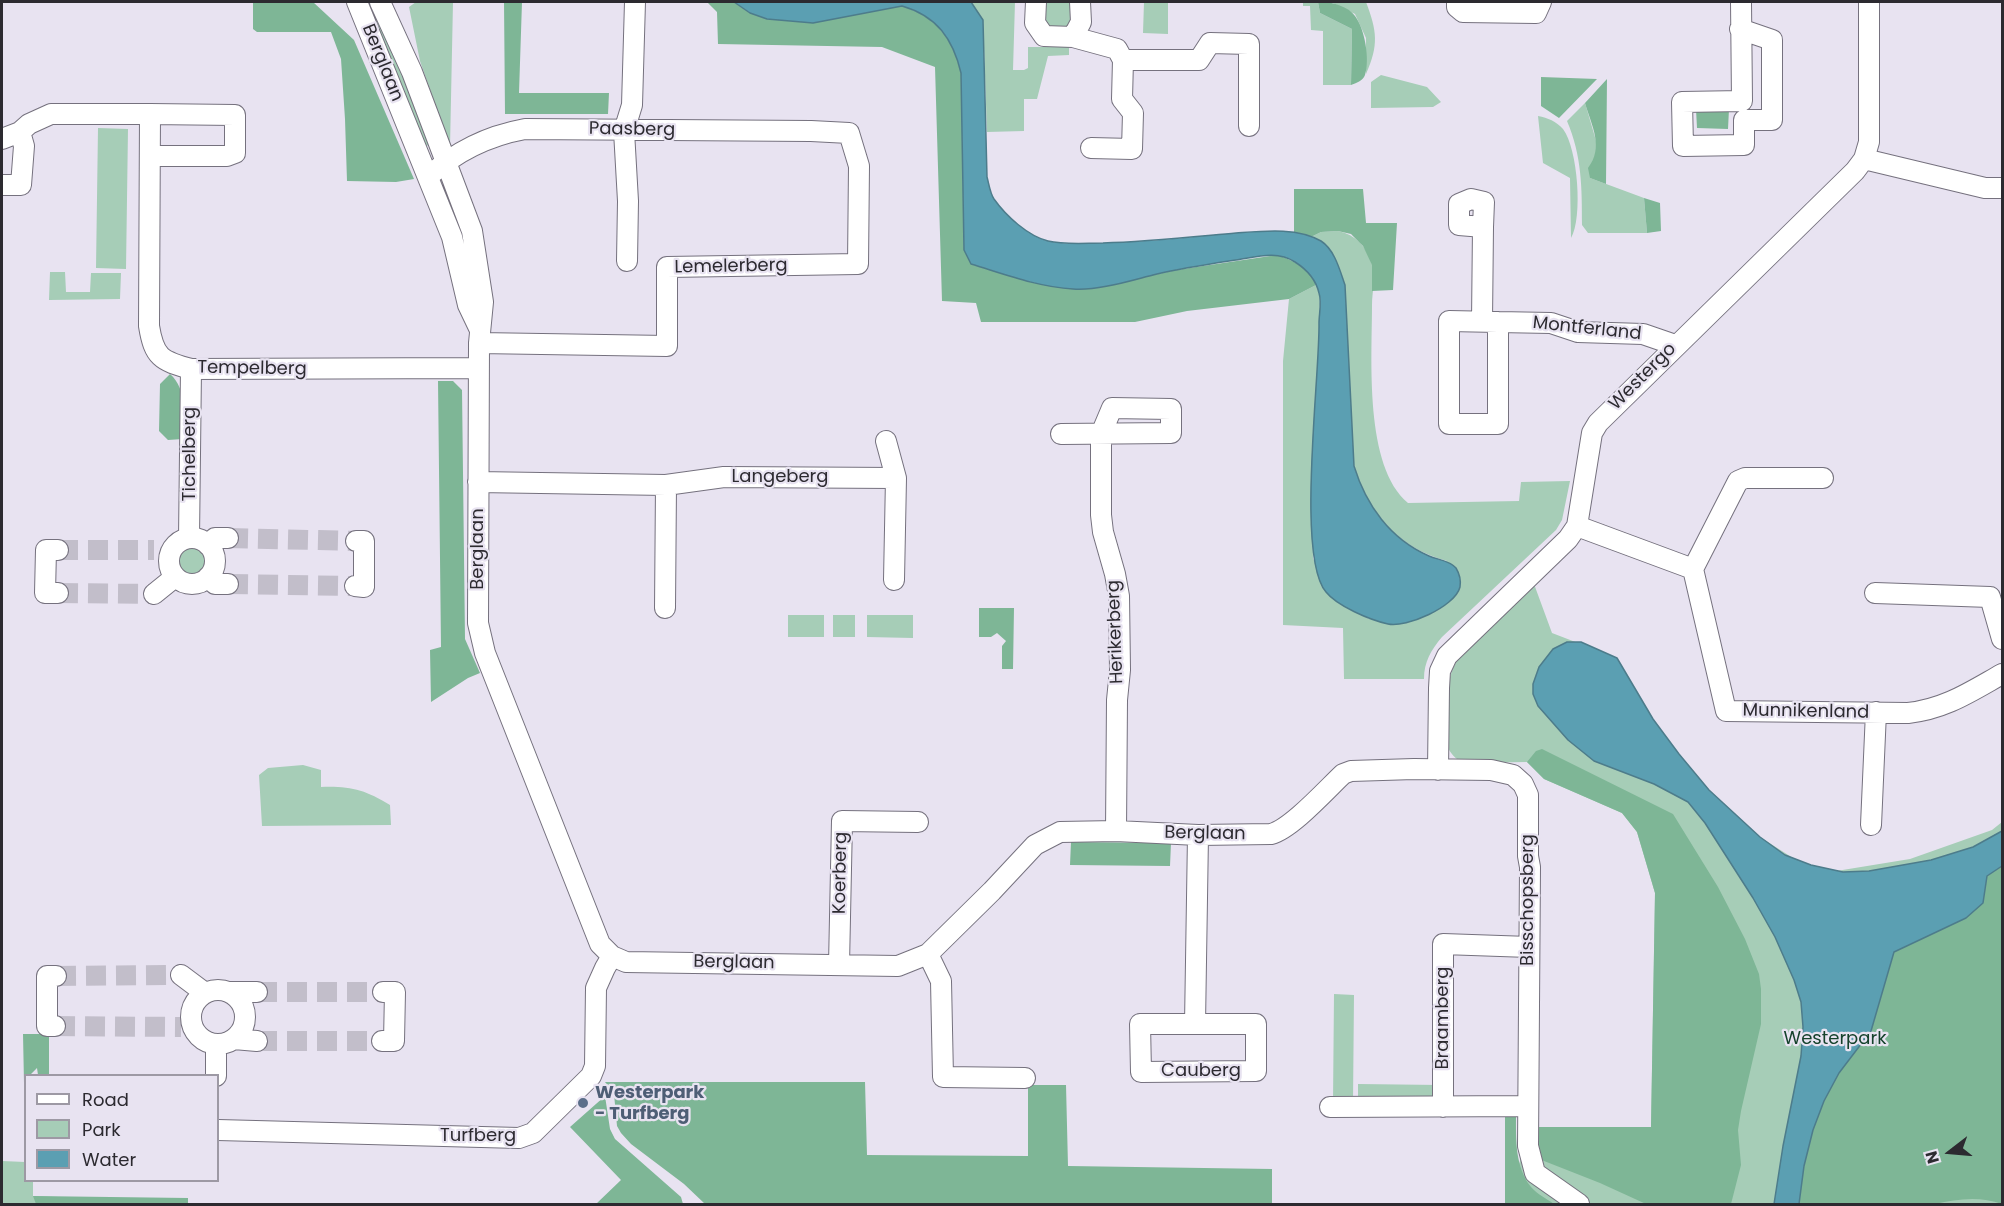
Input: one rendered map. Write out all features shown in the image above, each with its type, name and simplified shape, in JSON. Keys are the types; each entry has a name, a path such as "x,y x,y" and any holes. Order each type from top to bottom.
{"street":[{"name":"Berglaan","path":"357,2 452,237 468,305 479,336"},
{"name":"Berglaan","path":"380,2 412,72 472,231 483,302 478,368 478,623 485,653 600,944 612,956 627,962 898,966 928,954 993,891 1035,845 1060,832 1270,834 1278,832 1343,774 1352,771 1438,770"},
{"path":"627,261 628,201 624,131 632,105 634,2"},
{"path":"1036,2 1035,23 1044,36 1073,37 1117,49 1123,60 1122,99 1133,113 1132,149 1091,148"},
{"path":"1073,37 1081,22 1080,2"},
{"path":"1457,2 1457,7 1463,12 1526,13 1536,13 1541,2"},
{"path":"1740,29 1772,40 1772,120 1743,111 1740,29 1741,2"},
{"path":"1869,2 1869,142 1864,159 1985,188 2002,188"},
{"path":"1123,60 1183,62 1199,60 1210,43 1249,44 1249,126"},
{"path":"2,184 21,185 24,146 11,136 29,124 51,114 235,115 235,153 228,156 150,156"},
{"name":"Tempelberg","path":"150,114 149,326 159,357 169,363 190,369 478,368"},
{"name":"Paasberg","path":"428,177 446,160 487,138 525,129 849,133"},
{"name":"Lemelerberg","path":"479,336 668,346 667,267 858,264 859,166 849,133"},
{"name":"Westergo","path":"1577,526 1592,433 1598,423 1855,171 1864,159"},
{"name":"Montferland","path":"1483,227 1490,322 1498,424 1449,424 1449,321 1490,322 1551,323 1578,332 1643,334 1676,345"},
{"name":"Tichelberg","path":"190,369 198,542"},
{"name":"Herikerberg","path":"1061,434 1101,434 1101,515 1119,596 1120,670 1117,700 1116,831"},
{"path":"886,441 896,478 894,580"},
{"name":"Langeberg","path":"478,482 666,485 724,477 896,478"},
{"path":"1438,770 1440,671 1447,656 1568,539 1577,526 1693,568 1738,481 1745,478 1823,478"},
{"path":"665,608 666,485"},
{"path":"198,542 214,558 214,565 208,577 195,584 188,584 175,577 162,552 176,544 228,538"},
{"path":"356,541 364,541 364,587 356,586"},
{"path":"58,550 46,550 45,593 58,593"},
{"name":"Munnikenland","path":"1693,568 1726,711 1908,713 1936,709 2002,674"},
{"path":"154,594 175,577"},
{"path":"208,577 215,584 228,584"},
{"path":"1875,593 1990,597 2002,639"},
{"path":"1872,825 1876,712"},
{"name":"Bisschopsberg","path":"1438,770 1491,770 1513,775 1528,795 1530,867 1528,1146 1535,1173 1579,1204"},
{"name":"Koerberg","path":"839,965 842,821 918,822"},
{"path":"1195,1024 1198,835"},
{"name":"Braamberg","path":"1443,1107 1443,944 1529,947"},
{"path":"928,954 941,981 944,1077 1025,1078"},
{"name":"Turfberg","path":"219,1130 519,1138 533,1133 591,1076 595,1066 596,988 612,956"},
{"path":"181,975 205,993"},
{"path":"55,1026 47,1026 47,976 56,976"},
{"path":"257,992 221,990 205,993 194,1004 187,1027 203,1040 257,1041"},
{"path":"217,1074 225,1042 244,1026 245,1010 242,1002 229,992"},
{"path":"382,1041 394,1041 395,1021 395,992 383,992"},
{"name":"Cauberg","path":"1140,1024 1195,1024 1256,1024 1256,1071 1141,1072 1140,1024"},
{"path":"1330,1107 1528,1106"}],"green space":[{"path":"253,2 313,2 354,40 414,179 396,182 347,181 341,59 331,32 257,32 253,29"},
{"path":"416,2 453,2 450,147 420,61 409,7"},
{"path":"504,2 522,2 519,93 609,93 608,114 505,114"},
{"path":"707,2 734,2 750,13 767,19 813,23 902,6 925,16 934,23 948,40 961,73 964,250 971,264 1035,283 1112,284 1176,270 1277,255 1300,266 1316,285 1289,299 1187,311 1135,322 981,322 976,303 942,301 935,67 882,47 718,44 717,12"},
{"path":"971,2 1015,2 1013,70 1028,68 1028,47 1069,47 1069,55 1048,56 1037,99 1024,99 1024,131 987,132 983,20"},
{"path":"1044,2 1072,2 1070,24 1066,28 1048,28 1044,21"},
{"path":"1144,2 1168,2 1168,34 1143,33"},
{"path":"1303,2 1318,2 1320,13 1352,29 1351,85 1323,85 1323,31 1311,30 1310,6 1303,6"},
{"path":"1318,2 1333,3 1343,7 1352,12 1359,22 1364,36 1367,61 1365,75 1357,83 1351,85 1352,29 1320,13"},
{"path":"1331,2 1366,2 1374,30 1375,46 1366,74 1366,38 1355,14"},
{"path":"380,20 429,145 422,147 373,22"},
{"path":"1381,75 1427,87 1441,102 1433,107 1371,108 1371,82"},
{"path":"1541,77 1597,79 1559,118 1541,106"},
{"path":"1607,79 1606,184 1590,178 1588,168 1593,160 1596,145 1585,103"},
{"path":"1585,103 1597,144 1596,158 1590,178 1644,198 1647,233 1588,233 1582,225 1578,160 1567,121"},
{"path":"1696,109 1729,109 1728,129 1697,128"},
{"path":"1538,116 1552,120 1563,129 1572,152 1578,200 1575,228 1571,238 1570,178 1543,163"},
{"path":"98,128 128,129 126,269 96,268"},
{"path":"1294,189 1363,189 1366,223 1397,223 1393,290 1372,291 1372,265 1363,246 1351,234 1338,231 1321,232 1311,237 1294,233"},
{"path":"1644,198 1660,203 1661,231 1647,233"},
{"path":"1338,231 1360,242 1372,264 1374,279 1372,382 1377,439 1384,464 1394,486 1408,503 1519,501 1521,482 1570,481 1562,520 1556,530 1442,637 1429,656 1424,679 1344,679 1343,628 1283,625 1283,361 1289,299 1316,285 1320,294 1312,462 1313,558 1326,592 1369,619 1447,561 1414,547 1388,526 1368,499 1354,466 1345,285 1337,263 1329,251 1311,237 1321,232"},
{"path":"50,272 65,272 66,292 90,292 91,273 121,273 120,299 49,300"},
{"path":"170,374 176,380 182,396 183,439 168,440 159,431 160,384"},
{"path":"438,381 453,381 462,390 465,639 480,673 468,678 431,702 430,650 441,647"},
{"path":"191,548 201,552 205,562 201,572 191,576 181,572 177,562 181,552"},
{"name":"Westerpark","path":"1534,584 1552,633 1617,658 1653,719 1709,790 1760,837 1818,874 1910,859 1992,830 2002,822 2002,1204 1506,1204 1531,1127 1651,1127 1655,893 1637,832 1622,813 1544,779 1527,762 1464,763 1454,756 1447,746 1448,688 1459,657"},
{"path":"979,608 1014,608 1013,669 1002,669 1002,646 1006,641 997,633 991,637 979,637"},
{"path":"788,615 824,615 824,637 788,637"},
{"path":"833,615 855,615 855,637 833,637"},
{"path":"867,615 913,615 913,638 867,637"},
{"path":"1542,749 1673,814 1718,887 1745,939 1759,974 1761,1024 1741,1111 1738,1130 1741,1165 1731,1204 1646,1204 1539,1159 1531,1127 1651,1127 1655,893 1637,832 1622,813 1544,779 1527,762 1536,751"},
{"path":"303,765 321,770 321,787 357,790 390,805 391,825 262,826 259,775 268,768"},
{"path":"1071,842 1171,843 1170,866 1070,865"},
{"path":"2002,866 2002,1204 1969,1199 1935,1204 1799,1204 1804,1166 1813,1130 1824,1101 1839,1073 1871,1031 1894,952 1966,918 1983,903 1987,876"},
{"path":"1334,994 1354,995 1353,1102 1333,1102"},
{"path":"23,1034 49,1034 49,1074 38,1074 37,1068 31,1074 24,1074 24,1083"},
{"path":"605,1082 865,1082 867,1155 1028,1156 1028,1085 1066,1085 1068,1166 1272,1169 1272,1204 705,1204 684,1184 631,1144 621,1133 617,1126 614,1094"},
{"path":"1358,1084 1440,1085 1441,1097 1358,1102"},
{"path":"605,1096 610,1129 615,1139 681,1197 683,1204 596,1204 621,1180 570,1127"},
{"path":"1505,1113 1516,1116 1519,1162 1526,1179 1533,1190 1554,1204 1505,1204"},
{"path":"2,1161 24,1162 24,1182 33,1182 33,1196 191,1204 2,1204"},
{"path":"33,1196 188,1198 188,1204 36,1204"}],"water":[{"path":"734,2 971,2 983,20 987,177 991,191 994,199 1011,218 1025,230 1040,238 1061,243 1103,243 1280,231 1312,237 1326,245 1336,261 1345,285 1354,466 1359,480 1373,507 1391,530 1415,549 1456,568 1460,587 1456,594 1440,609 1429,614 1406,623 1388,624 1354,612 1331,597 1317,573 1312,543 1311,505 1320,300 1316,284 1303,268 1288,258 1266,255 1083,289 1060,288 1034,283 971,264 964,250 961,73 958,61 942,30 925,16 902,6 813,23 767,19 750,13"},
{"path":"1567,642 1581,642 1617,658 1653,719 1709,790 1760,837 1785,855 1811,865 1843,872 1869,871 1931,860 1973,847 2002,831 2002,866 1987,876 1983,903 1966,918 1894,952 1871,1031 1839,1073 1824,1101 1813,1130 1804,1166 1799,1204 1774,1204 1801,1056 1803,1027 1801,1002 1794,980 1775,937 1753,898 1705,823 1688,802 1654,784 1594,761 1568,740 1538,706 1533,694 1533,684 1539,667 1553,649"}],"tunnel":[{"path":"228,538 356,541"},
{"path":"58,550 154,550"},
{"path":"228,584 355,586"},
{"path":"58,593 154,594"},
{"path":"56,976 181,975"},
{"path":"257,992 383,992"},
{"path":"55,1026 181,1027"},
{"path":"257,1041 382,1041"}],"place":[{"name":"Westerpark - Turfberg","path":"583,1103"}]}
